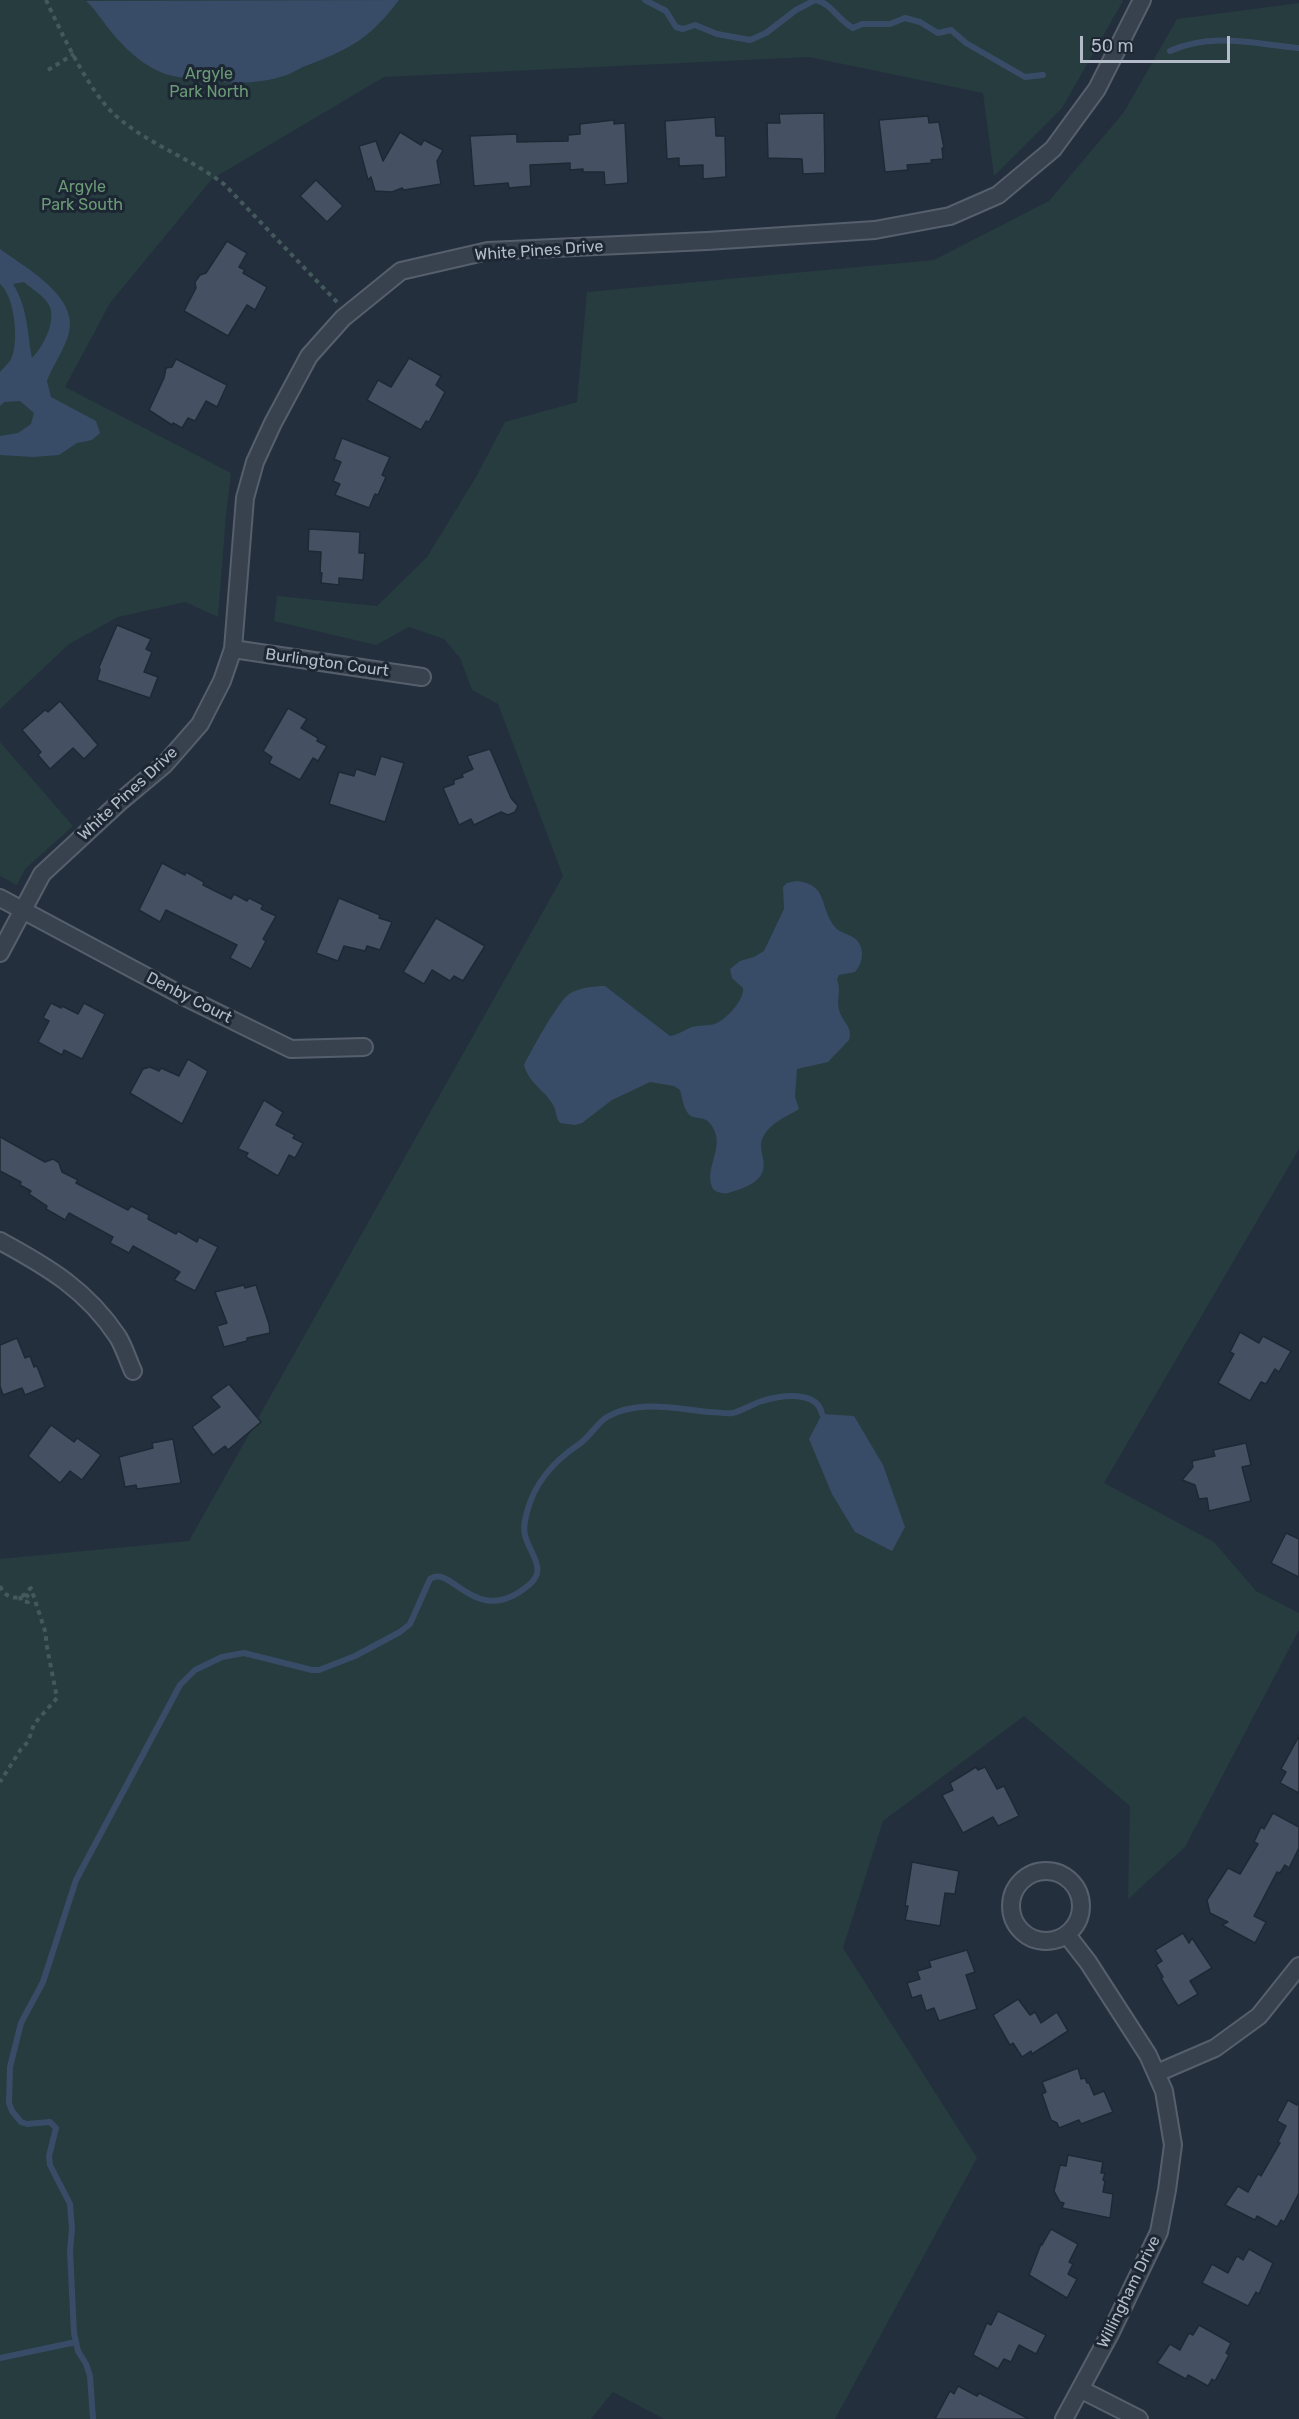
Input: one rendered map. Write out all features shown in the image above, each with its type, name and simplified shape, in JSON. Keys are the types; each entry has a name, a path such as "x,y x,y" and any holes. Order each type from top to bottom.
{"street":[{"name":"White Pines Drive","path":"0,953 42,874 122,800 165,764 200,724 222,681 233,649 245,498 255,462 309,356 348,314 401,271 488,251 864,231 950,216 998,195 1053,149 1096,89 1142,0"},
{"name":"Burlington Court","path":"233,649 422,677"},
{"name":"Denby Court","path":"0,898 181,995 291,1049 364,1047"},
{"path":"0,1241 46,1267 82,1292 118,1338 133,1371"},
{"path":"1049,1870 1072,1881 1079,1891 1082,1903 1081,1915 1076,1927 1067,1935 1056,1941 1043,1942 1031,1939 1017,1927 1011,1910 1012,1897 1017,1886 1026,1877 1049,1870"},
{"name":"Willingham Drive","path":"1064,2419 1111,2332 1159,2232 1173,2145 1164,2091 1144,2047 1088,1962 1067,1935"},
{"path":"1157,2073 1215,2048 1259,2016 1299,1966"},
{"path":"1080,2389 1139,2419"}],"path":[{"path":"46,0 95,90 114,114 225,185 348,314"},
{"path":"48,70 74,54"},
{"path":"0,1586 4,1595 8,1597 23,1595 31,1588 46,1634 50,1668 57,1698 34,1724 28,1742 0,1782"}],"green space":[{"path":"0,0 1123,1 1062,108 994,176 983,93 809,57 384,77 212,179 110,303 65,387 231,473 218,617 185,602 118,617 69,644 0,709"},
{"path":"1299,3 1299,1149 1104,1483 1214,1542 1256,1591 1299,1613 1299,1630 1185,1847 1128,1899 1130,1806 1024,1716 883,1821 843,1948 977,2158 835,2419 664,2419 613,2392 591,2419 0,2419 0,1559 189,1541 563,876 498,704 472,690 460,658 444,639 409,627 376,645 274,621 277,596 377,606 427,557 476,477 505,422 577,402 587,292 934,260 1049,201 1124,112 1177,19"},
{"path":"0,742 73,826 25,869 17,885 0,876"}],"water":[{"path":"399,0 369,33 337,53 277,78 237,83 177,77 144,63 127,49 86,1"},
{"path":"0,249 44,281 63,302 68,313 69,332 47,381 51,397 96,421 100,433 92,440 77,443 59,455 33,457 0,455 0,436 18,433 31,424 34,413 20,401 4,402 0,406 0,372 13,354 15,333 9,299 0,284","holes":["24,282 44,299 51,311 48,333 32,358 22,302 13,284"]},
{"path":"796,881 806,883 819,892 830,920 837,929 856,939 861,948 862,958 855,972 839,975 837,979 838,1005 849,1029 849,1040 828,1062 797,1069 795,1097 799,1109 774,1124 763,1137 761,1145 764,1167 759,1178 748,1186 728,1193 713,1189 710,1173 717,1139 715,1132 708,1121 693,1117 687,1112 680,1090 674,1086 650,1082 612,1100 582,1123 575,1125 560,1123 550,1100 526,1072 524,1065 564,999 577,990 605,986 670,1036 692,1027 719,1022 734,1009 743,993 743,988 732,978 730,969 740,961 764,951 784,909 783,887 787,883"},
{"path":"822,1414 854,1416 883,1465 905,1527 892,1551 855,1532 832,1494 809,1439"}],"building":[{"path":"824,113 825,173 803,174 802,159 768,158 767,123 780,123 779,114"},
{"path":"928,116 929,123 939,122 944,148 942,148 943,159 931,160 932,163 907,165 908,170 885,172 879,120"},
{"path":"715,117 716,136 725,136 726,177 703,179 703,165 679,166 679,158 667,159 665,121"},
{"path":"614,120 614,124 625,123 628,183 605,185 604,172 570,170 570,163 530,165 531,186 509,188 508,183 474,186 470,136 517,134 517,142 568,141 568,135 580,134 580,124"},
{"path":"400,132 421,145 424,140 443,150 437,161 441,184 404,190 402,188 392,192 375,191 371,177 368,180 359,146 376,141 383,161"},
{"path":"316,180 343,206 327,222 300,196"},
{"path":"227,241 247,253 239,267 245,270 243,273 267,287 255,310 247,305 228,336 184,311 196,288 195,282 200,275 206,273"},
{"path":"409,358 441,376 436,385 445,392 429,422 426,421 421,430 367,400 378,380 391,387"},
{"path":"176,359 227,385 217,407 206,401 195,421 188,418 182,428 173,423 172,425 149,410 164,378 166,368 172,367"},
{"path":"342,438 390,457 382,475 386,477 369,508 335,495 340,484 333,481 341,462 334,459"},
{"path":"309,529 360,532 359,553 365,553 363,580 339,578 339,585 321,583 321,552 308,551"},
{"path":"117,625 151,639 146,649 152,652 144,672 158,677 150,698 97,680 99,667"},
{"path":"60,701 98,745 84,759 73,748 50,769 38,755 41,752 22,730 45,710 48,712"},
{"path":"288,708 307,719 301,728 327,746 318,761 313,758 300,780 269,763 272,757 263,751"},
{"path":"490,749 511,798 518,806 515,812 508,815 501,812 474,825 471,819 459,825 443,788 454,784 454,780 463,777 462,774 473,769 467,756"},
{"path":"381,756 404,763 385,822 329,804 339,772 354,776 356,769 375,775"},
{"path":"162,863 185,875 186,872 204,882 203,885 231,899 234,894 247,901 249,898 263,905 261,909 276,916 263,939 266,941 251,969 230,958 237,945 166,910 160,922 139,910"},
{"path":"339,898 392,922 380,950 367,946 365,951 344,946 338,961 316,953"},
{"path":"436,918 485,946 463,981 454,976 450,981 432,970 424,984 403,972"},
{"path":"51,1003 78,1014 84,1003 105,1014 82,1059 64,1050 62,1055 38,1042 49,1021 43,1018"},
{"path":"188,1059 208,1071 182,1124 130,1093 143,1069 150,1067 159,1071 161,1068 179,1076"},
{"path":"264,1100 283,1112 276,1125 295,1135 293,1138 303,1143 295,1158 289,1155 278,1176 246,1157 248,1153 238,1149"},
{"path":"0,1137 45,1162 53,1159 59,1163 62,1172 78,1180 76,1183 128,1210 131,1206 149,1215 148,1219 176,1234 178,1231 197,1242 199,1237 218,1247 195,1291 174,1280 180,1272 133,1246 129,1253 110,1243 113,1237 69,1213 65,1220 46,1209 47,1206 29,1194 31,1191 20,1185 21,1182 0,1171"},
{"path":"244,1285 245,1288 256,1285 270,1333 247,1338 247,1341 224,1347 217,1326 227,1323 215,1292"},
{"path":"1240,1332 1259,1343 1263,1336 1291,1351 1279,1372 1275,1369 1266,1384 1261,1382 1250,1401 1218,1383 1234,1354 1230,1352"},
{"path":"17,1338 25,1358 30,1356 34,1367 37,1366 45,1387 25,1395 22,1388 3,1395 0,1386 0,1345"},
{"path":"229,1384 261,1422 228,1450 225,1446 213,1455 192,1427 220,1407 211,1397"},
{"path":"51,1425 74,1442 77,1438 101,1455 82,1480 70,1471 60,1483 28,1456"},
{"path":"173,1439 181,1483 137,1489 136,1485 125,1487 119,1457 153,1448 152,1443"},
{"path":"1246,1443 1251,1465 1242,1467 1251,1501 1209,1511 1207,1498 1199,1499 1195,1485 1182,1480 1193,1467 1192,1461 1215,1456 1213,1450"},
{"path":"1286,1533 1299,1539 1299,1577 1271,1563"},
{"path":"1299,1736 1299,1793 1280,1783 1286,1772 1281,1769"},
{"path":"976,1767 978,1770 985,1767 997,1789 1004,1786 1019,1816 998,1826 993,1817 963,1833 942,1795 953,1790 950,1783"},
{"path":"1273,1813 1299,1827 1299,1848 1289,1868 1285,1865 1280,1873 1277,1872 1254,1916 1266,1922 1255,1943 1222,1925 1228,1922 1210,1913 1207,1900 1228,1868 1240,1874 1258,1844 1254,1842 1261,1827 1264,1829"},
{"path":"912,1862 959,1871 955,1894 945,1893 940,1926 905,1920"},
{"path":"1183,1933 1189,1943 1192,1938 1212,1968 1190,1981 1198,1994 1178,2006 1161,1978 1163,1977 1156,1965 1162,1961 1155,1950"},
{"path":"967,1950 975,1972 966,1975 977,2009 939,2021 934,2008 926,2011 921,1995 912,1998 907,1983 920,1979 917,1971 931,1967 929,1961"},
{"path":"1018,1999 1030,2015 1035,2012 1041,2023 1057,2012 1068,2031 1032,2054 1031,2051 1022,2057 1013,2043 1010,2045 993,2015"},
{"path":"1078,2068 1081,2079 1085,2078 1094,2095 1104,2091 1113,2112 1081,2124 1079,2120 1059,2128 1057,2123 1051,2120 1042,2094 1046,2092 1042,2082"},
{"path":"1288,2100 1297,2105 1299,2102 1299,2193 1284,2222 1281,2220 1277,2227 1257,2216 1255,2220 1225,2205 1238,2186 1248,2192 1258,2174 1261,2176 1280,2143 1278,2142 1286,2126 1277,2121"},
{"path":"1068,2155 1103,2162 1101,2173 1105,2173 1103,2180 1105,2181 1103,2192 1113,2194 1110,2218 1062,2208 1064,2203 1060,2202 1054,2191 1060,2165 1066,2166"},
{"path":"1051,2229 1078,2244 1069,2262 1073,2264 1068,2274 1077,2279 1067,2298 1029,2275 1041,2244"},
{"path":"1249,2249 1273,2263 1259,2294 1256,2292 1248,2306 1202,2283 1212,2264 1228,2273 1237,2256 1243,2260"},
{"path":"998,2311 1046,2335 1036,2354 1019,2345 1011,2362 1004,2359 998,2369 973,2355 987,2323 991,2325"},
{"path":"1199,2325 1231,2343 1226,2353 1229,2355 1215,2381 1212,2379 1208,2386 1188,2375 1186,2379 1157,2363 1170,2344 1180,2350 1189,2333 1193,2335"},
{"path":"958,2386 977,2396 979,2393 1029,2419 935,2419 950,2391 954,2394"}],"waterway":[{"path":"645,0 666,11 676,27 683,29 695,25 717,34 750,40 766,33 796,10 815,0"},
{"path":"816,0 826,5 853,28 862,24 890,24 905,18 920,22 938,33 951,30 966,43 1025,77 1043,75"},
{"path":"1170,51 1186,45 1218,41 1299,48"},
{"path":"93,2419 90,2376 78,2351 74,2333 70,2204 50,2165 49,2156 56,2128 50,2122 27,2124 21,2122 12,2111 9,2103 10,2067 21,2023 43,1982 76,1880 180,1685 195,1670 222,1657 244,1653 312,1670 319,1670 355,1656 400,1632 410,1624 430,1579 438,1577 447,1580 480,1599 495,1601 511,1597 530,1584 537,1572 524,1526 530,1502 540,1483 553,1466 582,1442 603,1420 619,1411 658,1407 730,1413 769,1399 796,1396 813,1401 819,1406 822,1414"},
{"path":"0,2358 76,2342"}],"park label":[{"name":"Argyle Park North","path":"209,83"},
{"name":"Argyle Park South","path":"82,196"}]}
